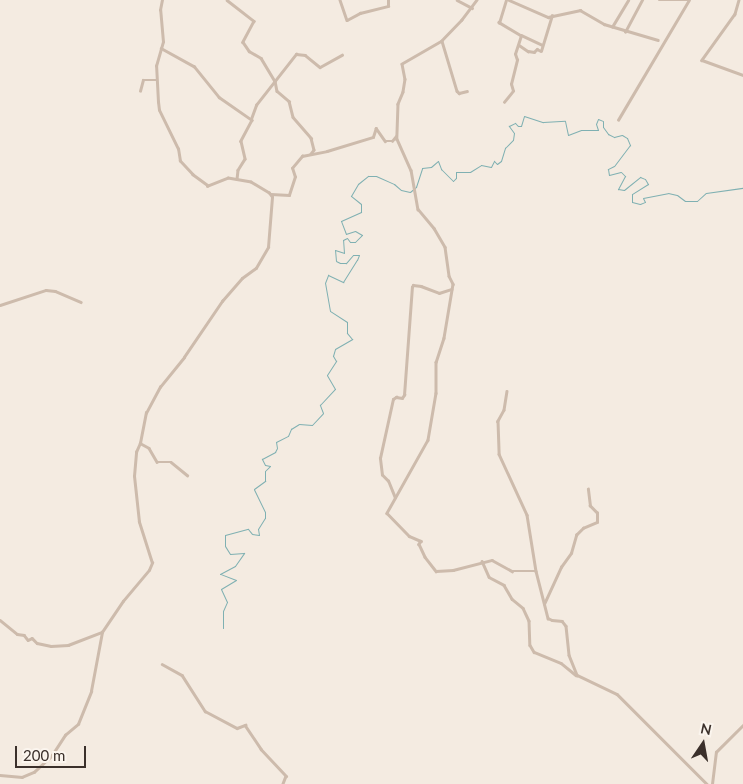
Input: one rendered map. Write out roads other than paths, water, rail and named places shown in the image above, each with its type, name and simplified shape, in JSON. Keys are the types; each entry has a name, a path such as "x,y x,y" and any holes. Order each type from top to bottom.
{"street":[{"path":"162,0 160,10 163,34 156,66 159,110 178,149 182,164 210,187 228,178 251,182 270,194 289,195 295,177 292,173 292,167 302,156 373,137 376,128 385,141 392,140 396,135 399,118 398,104 403,92 405,79 402,64 442,41 477,0"},
{"path":"227,0 253,19 254,22 243,42 249,51 259,55 277,91 290,103 293,117 312,138 314,150 318,153"},
{"path":"340,0 347,20 360,13 388,6 388,0"},
{"path":"457,0 472,8"},
{"path":"543,46 499,24 507,0 541,15 552,16 579,10 625,32 658,40"},
{"path":"612,27 628,0"},
{"path":"625,32 642,0"},
{"path":"618,120 689,0 659,0"},
{"path":"739,0 735,14 702,60 743,75"},
{"path":"519,45 533,52 537,49 541,51 552,16"},
{"path":"504,102 513,91 511,82 521,35"},
{"path":"442,41 457,91 459,93 467,91"},
{"path":"161,48 194,66 219,97 251,119"},
{"path":"237,179 238,170 245,159 241,141 256,104 296,54 305,55 320,67 342,56"},
{"path":"140,91 143,80 157,80"},
{"path":"396,135 411,170 418,209 434,228 445,247 449,276 453,284 444,338 436,362 436,393 428,440 388,514 408,536 421,541 420,544 425,556 434,569 441,572 493,560 513,571 536,571"},
{"path":"310,154 314,150"},
{"path":"0,774 22,777 34,772 57,750 65,735 76,726 90,695 102,632 122,600 147,574 152,563 139,522 134,476 136,452 140,443 146,413 160,387 222,302 242,278 255,270 264,255 270,229 270,194"},
{"path":"395,498 388,481 382,475 380,458 393,399 396,397 402,398 404,395 412,287 413,285 421,286 439,293 452,289"},
{"path":"0,305 46,290 55,291 81,302"},
{"path":"507,391 504,410 498,420 499,457 526,513 536,571 549,619 562,621 565,624 569,655 577,675"},
{"path":"140,443 149,448 157,462 171,462 187,475"},
{"path":"544,604 571,553 574,537 583,528 597,522 597,513 590,506 588,490"},
{"path":"482,561 489,577 504,585 512,599 523,608 529,621 530,645 534,652 561,663 577,675 617,694 707,784"},
{"path":"0,620 17,634 51,646 68,645 102,632"},
{"path":"162,664 182,675 206,711 237,728 244,724 261,749 286,776 283,784"},
{"path":"712,784 716,752 743,725"}],"waterway":[{"path":"223,628 223,611 227,602 221,589 236,580 220,574 235,566 244,553 230,554 225,546 225,535 248,529 252,534 259,535 258,529 265,518 265,512 254,489 265,481 265,471 270,466 265,465 262,459 275,452 277,448 276,442 288,436 291,429 299,424 312,425 323,413 320,405 335,389 327,375 336,361 333,356 335,349 352,339 347,333 347,322 330,311 325,283 328,275 343,282 359,255 353,255 346,263 340,263 336,261 335,250 344,253 343,240 347,238 350,242 355,242 362,235 355,231 346,234 341,221 361,212 361,204 351,196 358,184 368,176 376,176 394,184 401,190 410,192 416,187 422,168 431,167 438,161 441,169 453,181 456,178 456,172 470,172 481,165 491,167 494,161 497,164 501,161 505,148 513,140 514,133 509,126 515,123 521,126 524,116 543,122 565,121 568,135 581,130 598,130 596,124 598,119 603,121 603,127 608,134 614,137 622,135 627,138 630,145 614,166 608,169 609,175 621,172 625,176 618,189 624,190 640,177 645,179 648,184 632,194 632,202 640,204 645,202 643,198 668,193 677,195 685,201 697,201 706,193 743,188"}]}
